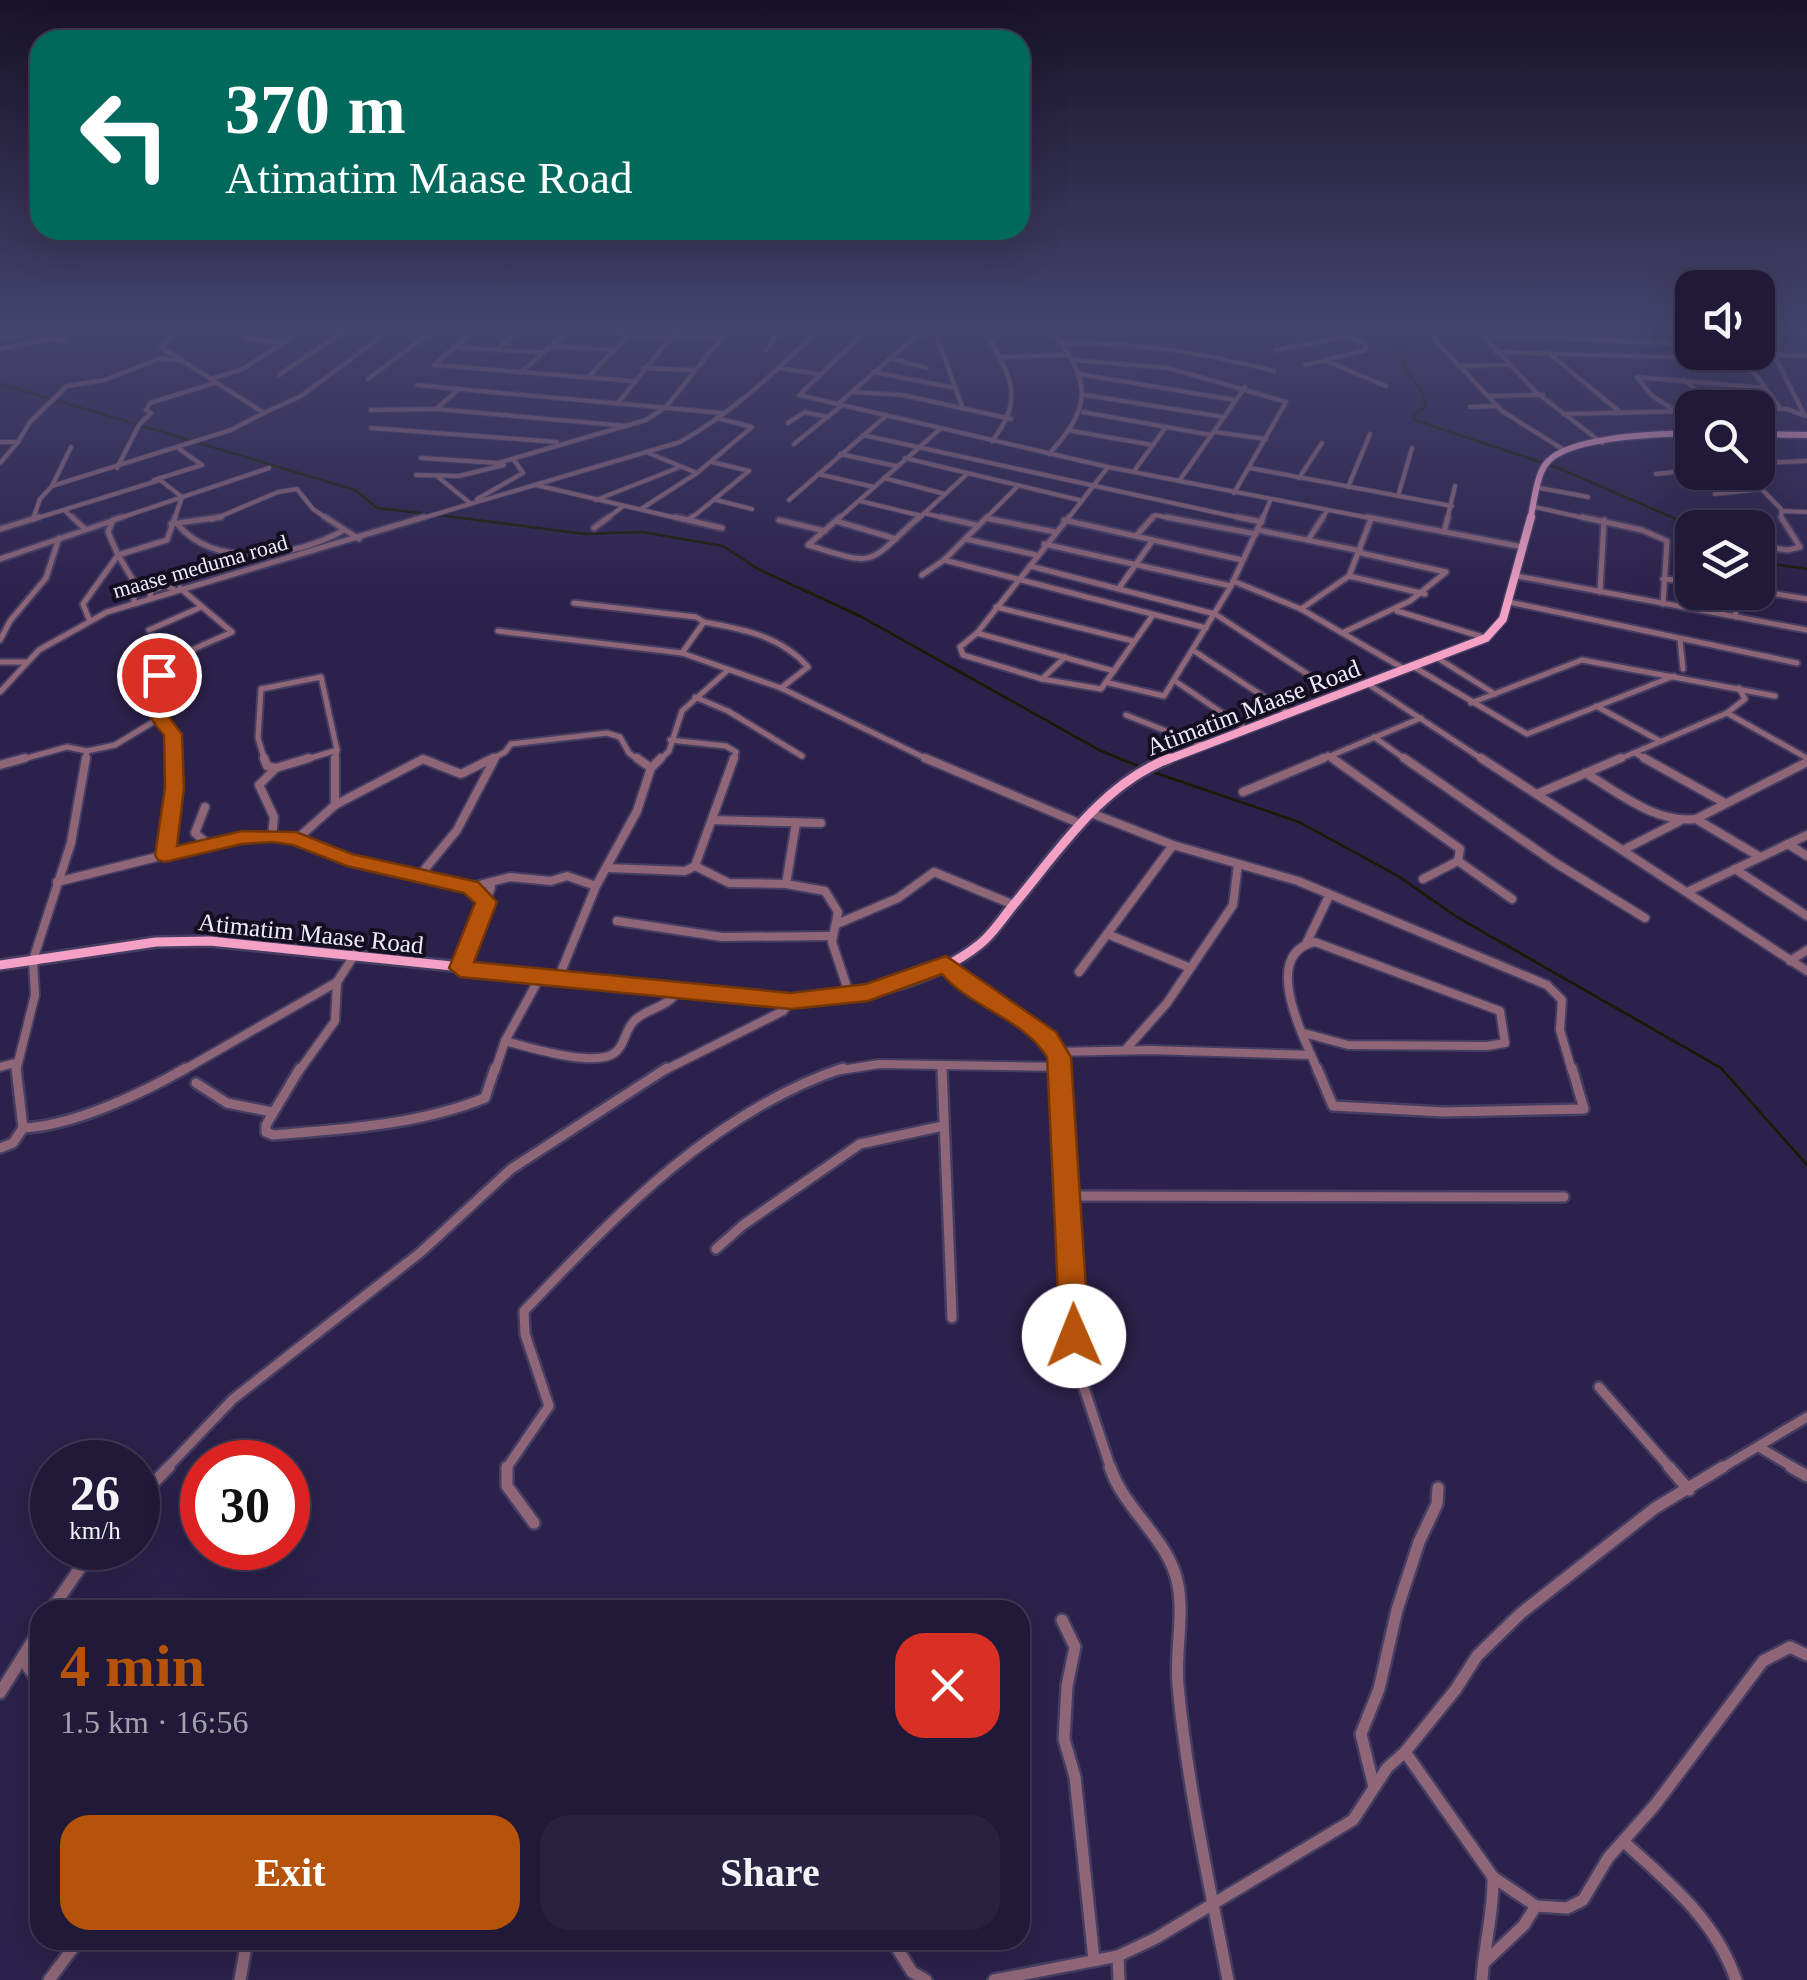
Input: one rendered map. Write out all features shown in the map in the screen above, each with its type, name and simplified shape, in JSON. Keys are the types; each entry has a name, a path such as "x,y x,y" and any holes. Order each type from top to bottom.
{"main road":[{"path":"1775,434 1807,435"},
{"path":"1486,638 1503,619 1509,602 1548,462 1564,450 1675,436"},
{"name":"Atimatim Maase Road","path":"0,965 182,940 355,954 558,979 791,1001 850,996 896,984 946,964 982,943 1091,813 1110,793 1147,768 1486,638"}],"street":[{"path":"0,463 33,423"},
{"path":"117,468 141,423"},
{"path":"52,486 245,423"},
{"path":"598,423 627,426"},
{"path":"481,473 567,442 635,423"},
{"path":"453,511 684,440 709,423"},
{"path":"641,510 712,462 752,427 742,423"},
{"path":"794,444 819,423"},
{"path":"789,500 877,423"},
{"path":"919,423 1270,501 1523,548"},
{"path":"992,440 1008,423"},
{"path":"1049,454 1076,423"},
{"path":"1146,423 1266,440"},
{"path":"1179,482 1220,423"},
{"path":"1234,493 1275,423"},
{"path":"1524,423 1564,450"},
{"path":"1576,423 1602,443"},
{"path":"1134,471 1166,427"},
{"path":"371,428 567,442"},
{"path":"940,429 808,545 860,561 872,559 968,474"},
{"path":"1072,430 1154,446"},
{"path":"1348,488 1370,434"},
{"path":"863,435 1262,522"},
{"path":"0,442 18,442"},
{"path":"1299,478 1322,443"},
{"path":"33,519 40,499 52,486 71,447"},
{"path":"0,529 202,466 178,448"},
{"path":"1398,496 1412,448"},
{"path":"646,452 697,473"},
{"path":"840,454 896,466"},
{"path":"421,458 510,461 523,469 515,480 453,511"},
{"path":"905,458 1079,500"},
{"path":"1775,462 1807,461"},
{"path":"688,520 749,472 712,462"},
{"path":"596,500 681,467"},
{"path":"1108,467 1088,487 977,634 959,652 1042,679 1096,690 1109,683 1153,615"},
{"path":"0,559 269,468"},
{"path":"1250,468 1452,506"},
{"path":"1656,474 1675,472"},
{"path":"416,475 481,473 509,475 515,480"},
{"path":"818,474 874,487"},
{"path":"438,477 470,502"},
{"path":"884,478 946,494"},
{"path":"154,480 182,497"},
{"path":"536,484 722,528"},
{"path":"1444,532 1455,486"},
{"path":"922,576 944,560 1018,487"},
{"path":"1540,488 1588,497"},
{"path":"175,524 234,511 276,490 292,489 302,491 313,509 358,539"},
{"path":"1716,494 1753,490"},
{"path":"1763,490 1782,511 1807,512"},
{"path":"89,619 84,604 118,554 167,540 182,497"},
{"path":"716,500 752,509"},
{"path":"860,500 976,525"},
{"path":"1109,683 1160,696 1175,681 1232,583 1270,501"},
{"path":"594,528 623,506"},
{"path":"1536,507 1604,520 1667,541 1663,604"},
{"path":"64,510 86,529"},
{"name":"maase meduma road","path":"0,692 25,662 89,619 150,597 453,511"},
{"path":"1308,540 1327,511"},
{"path":"1782,511 1781,518 1803,550"},
{"path":"1136,536 1155,515 1308,540 1445,570 1425,594 1342,633"},
{"path":"986,518 1055,532"},
{"path":"1302,609 1348,576 1372,519"},
{"path":"0,520 12,526"},
{"path":"779,520 826,531"},
{"path":"1064,520 1242,560"},
{"path":"1600,592 1604,520"},
{"path":"112,521 108,532 133,580 134,602"},
{"path":"836,521 896,538"},
{"path":"175,524 192,539 224,553 322,542 342,531"},
{"path":"0,640 7,622 20,611 52,566 58,538"},
{"path":"966,539 1036,555"},
{"path":"1119,588 1153,540"},
{"path":"1044,544 1232,583 1302,609 1528,734 1676,675"},
{"path":"1775,548 1803,550"},
{"path":"944,560 1206,628"},
{"path":"1030,566 1214,614 1310,675"},
{"path":"1664,575 1675,578"},
{"path":"1348,576 1425,594"},
{"path":"1517,576 1807,630"},
{"path":"165,855 174,770 173,734 161,723 152,696 159,675 176,656 232,632 177,589"},
{"path":"1775,595 1807,600"},
{"path":"1509,602 1797,663"},
{"path":"574,603 696,617 770,638 801,657 808,667 780,688"},
{"path":"996,607 1133,641"},
{"path":"148,630 199,608"},
{"path":"1397,610 1486,638"},
{"path":"1735,610 1736,617"},
{"path":"682,652 704,622"},
{"path":"498,630 682,652 780,688 956,773 1082,824"},
{"path":"977,634 1114,670"},
{"path":"1680,640 1683,669"},
{"path":"1194,651 1289,713"},
{"path":"1042,679 1065,657"},
{"path":"1438,658 1495,694"},
{"path":"1471,703 1582,660 1776,696"},
{"path":"0,662 25,662"},
{"path":"558,979 596,886 637,811 650,768 668,754 670,728 695,696 728,670"},
{"path":"276,768 268,766 258,738 262,689 322,677 337,750 333,770 335,805"},
{"path":"1175,681 1246,729"},
{"path":"1368,684 1625,849 1807,972"},
{"path":"1537,794 1727,713 1745,699 1738,688"},
{"path":"695,696 728,711 802,756"},
{"path":"1596,706 1660,741"},
{"path":"1727,713 1807,760"},
{"path":"1126,715 1204,746"},
{"path":"1242,792 1421,718"},
{"path":"0,765 68,747 87,751 115,746 161,723"},
{"path":"296,839 317,825 335,805 423,759 436,761 457,774 495,757 511,744 607,733 620,737 628,754 650,768"},
{"path":"1374,736 1554,862 1646,918"},
{"path":"607,868 685,871 695,866 736,752 726,746 670,740"},
{"path":"272,836 274,816 259,785 276,768 337,750"},
{"path":"0,1148 12,1144 23,1128 15,1064 35,995 33,960 70,843 87,751"},
{"path":"1634,753 1723,802"},
{"path":"1328,754 1460,849 1458,861"},
{"path":"420,874 457,830 495,757"},
{"path":"1586,773 1648,810 1680,821 1696,820 1807,760"},
{"path":"205,807 194,833 209,845"},
{"path":"1091,813 1173,845 1298,881 1432,934 1551,988 1562,1000 1560,1030 1584,1109 1342,1109 1329,1101 1287,990 1288,967 1306,944 1330,896"},
{"path":"712,820 821,823"},
{"path":"1696,820 1760,857"},
{"path":"1625,849 1680,821"},
{"path":"786,884 796,823"},
{"path":"1687,892 1807,835"},
{"path":"57,882 209,845 272,836 296,839 347,860 471,888 491,887 503,878 557,882 567,876 596,886"},
{"path":"1788,844 1807,856"},
{"path":"1079,972 1173,845"},
{"path":"1423,879 1458,861"},
{"path":"1458,861 1512,899"},
{"path":"1126,1048 1166,1003 1233,905 1238,864"},
{"path":"695,866 729,883 786,884 825,890 838,912 834,952 850,996"},
{"path":"1735,869 1807,916"},
{"path":"837,924 898,898 934,872 1014,905"},
{"path":"460,968 491,887"},
{"path":"471,888 486,902"},
{"path":"617,921 722,938 833,936"},
{"path":"1107,934 1188,967"},
{"path":"1304,1033 1348,1045 1486,1046 1505,1042 1506,1032 1500,1011 1315,942 1306,944"},
{"path":"1790,961 1807,950"},
{"path":"23,1128 44,1127 154,1086 337,982 355,954"},
{"path":"946,964 956,976 1048,1039 1055,1052 1069,1196 1074,1336 1090,1415 1117,1488 1167,1556 1178,1584 1177,1680 1212,1905 1228,1980"},
{"path":"337,982 335,1021 272,1112 266,1132 273,1135 362,1126 456,1109 489,1094 505,1041 540,977"},
{"path":"505,1041 578,1056 605,1056 619,1049 632,1022 670,1005 678,991"},
{"path":"160,1476 234,1399 420,1252 510,1168 684,1056 783,1011 791,1001"},
{"path":"1055,1052 1126,1048 1172,1053 1311,1055"},
{"path":"0,1067 15,1064"},
{"path":"534,1523 509,1496 504,1478 507,1462 549,1406 546,1384 522,1325 524,1311 556,1273 624,1206 714,1136 802,1082 843,1068 879,1064 1059,1067"},
{"path":"942,1068 952,1318"},
{"path":"196,1083 227,1103 272,1112"},
{"path":"716,1249 743,1225 860,1144 942,1126"},
{"path":"1069,1196 1564,1198"},
{"path":"1599,1386 1689,1490"},
{"path":"994,1980 1118,1956 1212,1905 1312,1842 1340,1830 1353,1820 1387,1768 1405,1752 1478,1656 1520,1614 1655,1508 1807,1417"},
{"path":"1759,1447 1807,1476"},
{"path":"1374,1787 1361,1734 1378,1689 1420,1542 1438,1504 1438,1488"},
{"path":"58,1600 79,1570"},
{"path":"1062,1620 1075,1646 1067,1686 1064,1739 1074,1777 1094,1960"},
{"path":"0,1694 30,1646"},
{"path":"1405,1752 1493,1876 1536,1906 1567,1908 1583,1900 1608,1858 1763,1661 1790,1648 1807,1655"},
{"path":"22,1660 30,1671"},
{"path":"1622,1841 1712,1926 1729,1952 1736,1980"},
{"path":"1482,1980 1485,1935 1494,1901 1493,1876"},
{"path":"1484,1963 1524,1925 1536,1906"},
{"path":"49,1980 72,1950"},
{"path":"240,1980 245,1950"},
{"path":"898,1950 912,1972 926,1980"},
{"path":"1118,1956 1119,1980"}],"waterway":[{"path":"1424,423 1558,468 1675,519"},
{"path":"142,426 355,490 377,508 430,514"},
{"path":"438,515 584,534 642,532 723,546 758,569 860,616 1101,751 1138,766"},
{"path":"1775,564 1807,569"},
{"path":"1150,771 1299,822 1398,876 1457,917 1721,1068 1807,1165"}],"route":[{"path":"159,675 153,704 158,719 173,734 174,750 174,788 165,855 253,836 272,836 312,844 347,860 471,888 486,902 460,968 791,1001 868,992 946,964 956,976 1024,1020 1048,1039 1059,1057 1074,1336"}]}
